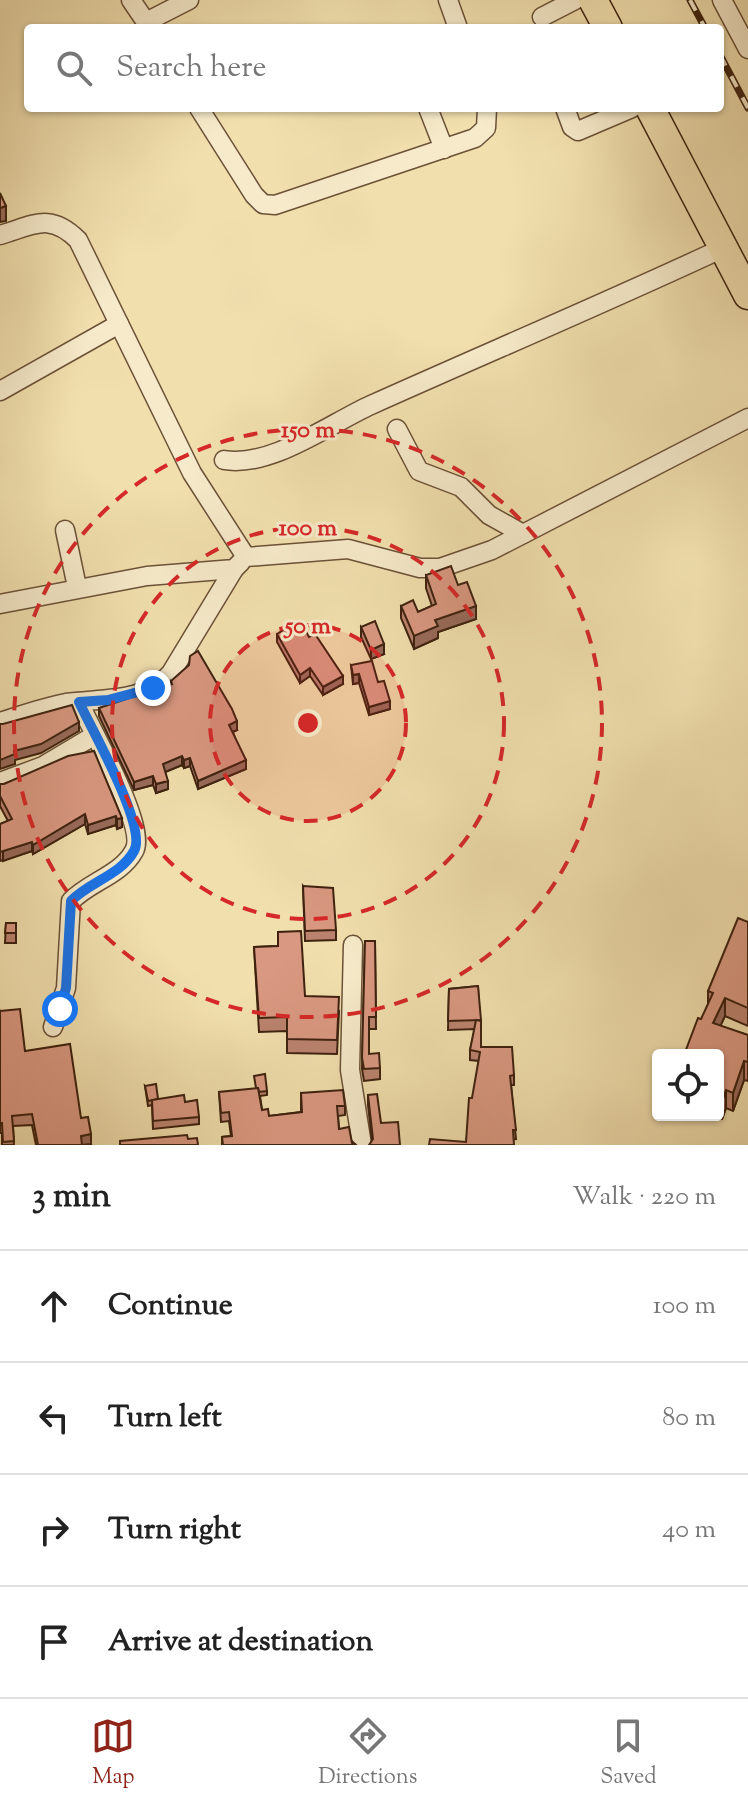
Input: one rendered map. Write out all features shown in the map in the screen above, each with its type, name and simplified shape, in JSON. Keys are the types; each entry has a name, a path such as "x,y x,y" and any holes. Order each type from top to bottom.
{"highway":[{"path":"593,0 606,24"},
{"path":"652,112 721,249 748,295"}],"street":[{"path":"131,0 147,24"},
{"path":"150,24 189,0"},
{"path":"448,0 457,24"},
{"path":"542,17 575,0"},
{"path":"722,0 741,18 748,49"},
{"path":"202,112 254,195 263,204 290,201 444,149 482,133 489,119 488,112"},
{"path":"430,112 444,149"},
{"path":"566,112 572,127 578,131 612,112"},
{"path":"0,235 50,221 69,230 78,240 192,473 240,563"},
{"path":"224,460 249,460 294,445 367,407 568,320 721,249"},
{"path":"0,391 119,324"},
{"path":"0,604 77,587 348,549 420,568 440,568 475,558 748,418"},
{"path":"397,429 419,471 430,478 461,487 489,515 523,534"},
{"path":"65,530 77,587"},
{"path":"0,722 79,702 135,694 166,679 240,563"},
{"path":"53,1027 66,988 71,901 125,861 136,847 130,817 79,702"},
{"path":"0,782 43,766 95,735"},
{"path":"353,945 350,1070 362,1145"}],"building":[{"path":"0,193 6,206 0,208"},
{"path":"451,566 458,585 467,582 476,606 435,620 438,626 414,636 401,606 413,600 418,612 436,604 426,575"},
{"path":"375,621 384,644 371,650 361,627"},
{"path":"288,627 292,634 304,628 309,637 315,634 343,676 323,687 310,668 300,675 277,634"},
{"path":"198,651 232,709 237,721 229,725 246,760 198,781 190,758 184,760 182,756 163,764 168,781 156,784 153,776 134,782 99,708 172,684 171,681 189,665 190,656"},
{"path":"372,661 378,682 384,681 390,701 369,707 359,674 353,675 351,665"},
{"path":"72,705 79,722 41,744 14,751 15,754 0,760 0,724"},
{"path":"94,751 122,818 117,819 116,816 88,825 85,814 33,845 32,842 0,852 0,824 12,819 0,796 0,784 68,756"},
{"path":"303,886 333,888 336,930 305,931"},
{"path":"738,918 748,922 748,1008 725,998 713,1023 748,1035 748,1062 744,1061 733,1093 726,1090 724,1096 724,1049 686,1049 698,1018 701,1019 713,993 708,991"},
{"path":"6,923 16,923 16,933 5,933"},
{"path":"301,931 305,996 339,997 337,1040 287,1039 287,1017 259,1018 254,947 278,946 278,932"},
{"path":"365,941 375,941 376,1017 369,1017 369,1054 379,1053 380,1068 364,1069 362,1058"},
{"path":"478,986 481,1020 448,1021 449,989"},
{"path":"20,1009 25,1051 70,1044 81,1118 88,1117 91,1134 81,1136 82,1145 38,1145 32,1114 12,1116 14,1141 3,1142 0,1123 0,1011"},
{"path":"476,1020 481,1021 481,1047 512,1047 514,1075 510,1076 516,1130 513,1130 514,1145 429,1145 430,1139 466,1142 469,1098 472,1098 480,1052 470,1050"},
{"path":"265,1074 267,1091 259,1092 254,1076"},
{"path":"156,1084 158,1099 148,1101 145,1086"},
{"path":"258,1088 262,1110 268,1109 269,1116 302,1112 301,1093 343,1090 345,1106 337,1106 339,1129 349,1127 352,1143 356,1145 223,1145 222,1137 232,1136 229,1112 221,1113 219,1092"},
{"path":"377,1094 381,1123 398,1122 400,1145 369,1145 373,1139 368,1095"},
{"path":"184,1095 185,1102 197,1100 199,1117 153,1121 152,1100"},
{"path":"187,1135 188,1139 197,1138 198,1145 120,1145 120,1141"}],"railway":[{"path":"690,0 703,24"},
{"path":"724,63 748,108"}],"route":[{"path":"60,1009 66,988 71,901 125,861 136,847 136,835 114,774 79,702 108,700 153,688"}]}
